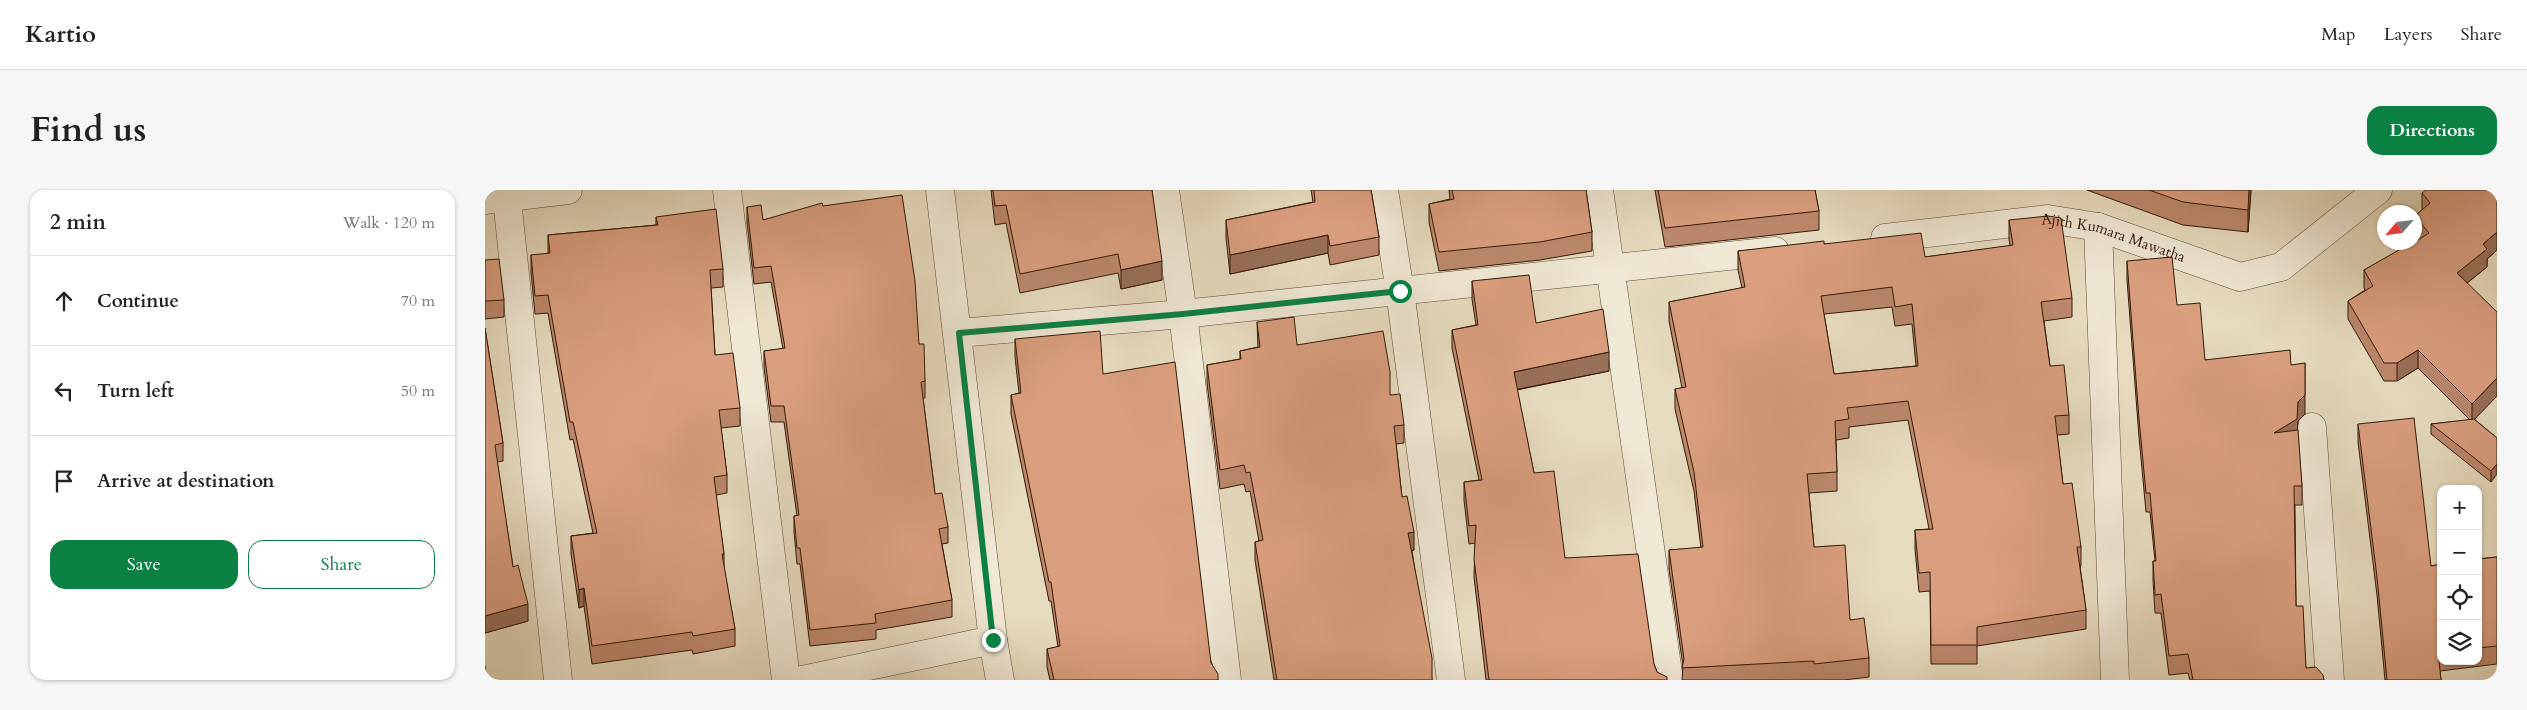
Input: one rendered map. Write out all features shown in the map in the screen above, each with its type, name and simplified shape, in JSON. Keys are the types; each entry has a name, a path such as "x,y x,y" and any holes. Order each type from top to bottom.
{"street":[{"path":"559,680 499,196 569,190"},
{"path":"727,190 786,680"},
{"path":"940,190 959,333 993,640 1000,680"},
{"path":"1165,190 1183,314 1227,680"},
{"path":"1384,190 1400,291 1451,680"},
{"path":"1599,190 1669,680"},
{"name":"Ajith Kumara Mawatha","path":"1863,240 2047,219 2098,227 2239,277 2281,266 2378,190"},
{"path":"2098,227 2115,680"},
{"path":"959,333 1183,314 1609,270 1804,247"},
{"path":"2312,427 2330,680"},
{"path":"802,680 993,640"}],"building":[{"path":"993,190 1152,190 1162,261 1121,270 1118,254 1020,274 1006,205 995,206"},
{"path":"1314,190 1371,190 1379,237 1330,246 1328,235 1230,255 1226,220 1315,202"},
{"path":"1452,190 1586,190 1592,232 1540,242 1439,252 1429,204 1454,199"},
{"path":"1658,190 1815,190 1819,211 1665,228"},
{"path":"2149,190 2249,190 2248,210 2183,202"},
{"path":"2426,190 2497,190 2497,232 2483,244 2487,249 2457,273 2497,312 2497,378 2472,404 2418,350 2397,363 2384,363 2348,301 2373,286 2364,270 2399,250 2422,250 2422,238 2429,233 2422,224 2422,210 2430,203 2422,193"},
{"path":"902,195 915,281 919,344 924,344 925,381 921,382 935,494 942,493 948,527 939,529 952,600 875,614 876,623 810,630 800,548 797,548 794,516 799,515 784,406 771,406 764,351 785,348 771,266 754,268 747,207 761,205 763,220 822,203 823,206"},
{"path":"716,209 723,269 710,270 715,355 733,353 740,408 719,410 727,475 714,477 724,554 722,554 735,629 693,636 692,632 592,646 584,588 579,590 571,536 597,533 573,422 570,422 548,295 535,296 531,255 550,253 548,235 658,225 656,217"},
{"path":"2048,216 2061,218 2072,298 2041,302 2050,366 2064,365 2069,415 2055,416 2063,484 2072,483 2081,547 2077,547 2086,610 1977,627 1977,645 1931,645 1930,572 1919,573 1915,530 1933,529 1908,401 1847,408 1849,419 1835,421 1837,472 1807,474 1814,547 1845,545 1850,620 1864,618 1869,658 1814,664 1814,661 1682,668 1684,659 1669,550 1703,547 1694,472 1675,389 1686,387 1669,302 1745,287 1738,251 1824,241 1824,244 1921,233 1925,257 2013,245 2009,220","holes":["1892,287 1895,307 1912,304 1918,366 1834,374 1821,296"]},
{"path":"2172,257 2177,305 2200,303 2205,360 2290,350 2291,365 2305,363 2305,395 2298,402 2297,419 2274,433 2298,430 2302,486 2294,486 2296,606 2303,606 2306,668 2316,667 2323,675 2324,680 2193,680 2188,654 2169,656 2161,594 2155,595 2153,561 2156,561 2150,493 2146,493 2127,261"},
{"path":"499,259 504,300 485,301 485,260"},
{"path":"1529,275 1536,323 1603,309 1609,352 1514,372 1534,473 1554,471 1565,558 1638,554 1654,664 1657,672 1667,677 1667,680 1489,680 1474,559 1476,525 1469,526 1464,482 1482,480 1452,330 1478,325 1472,281"},
{"path":"1294,317 1297,345 1383,331 1390,372 1390,395 1400,394 1404,425 1394,426 1402,497 1407,496 1414,532 1408,533 1432,658 1432,680 1277,680 1255,542 1263,540 1250,472 1246,473 1244,465 1220,470 1207,365 1241,359 1240,351 1260,347 1257,322"},
{"path":"485,328 503,443 495,445 513,567 518,565 528,604 485,616"},
{"path":"1100,331 1103,374 1175,362 1211,663 1218,674 1218,680 1054,680 1047,649 1060,646 1051,582 1049,582 1011,395 1021,393 1015,339"},
{"path":"2414,418 2431,566 2437,565 2437,665 2439,665 2441,680 2387,680 2377,577 2358,424"},
{"path":"2474,419 2497,438 2497,464 2491,471 2431,424"},
{"path":"2497,557 2497,646 2482,648 2482,575 2482,559"}],"route":[{"path":"993,640 959,333 1183,314 1400,291"}]}
